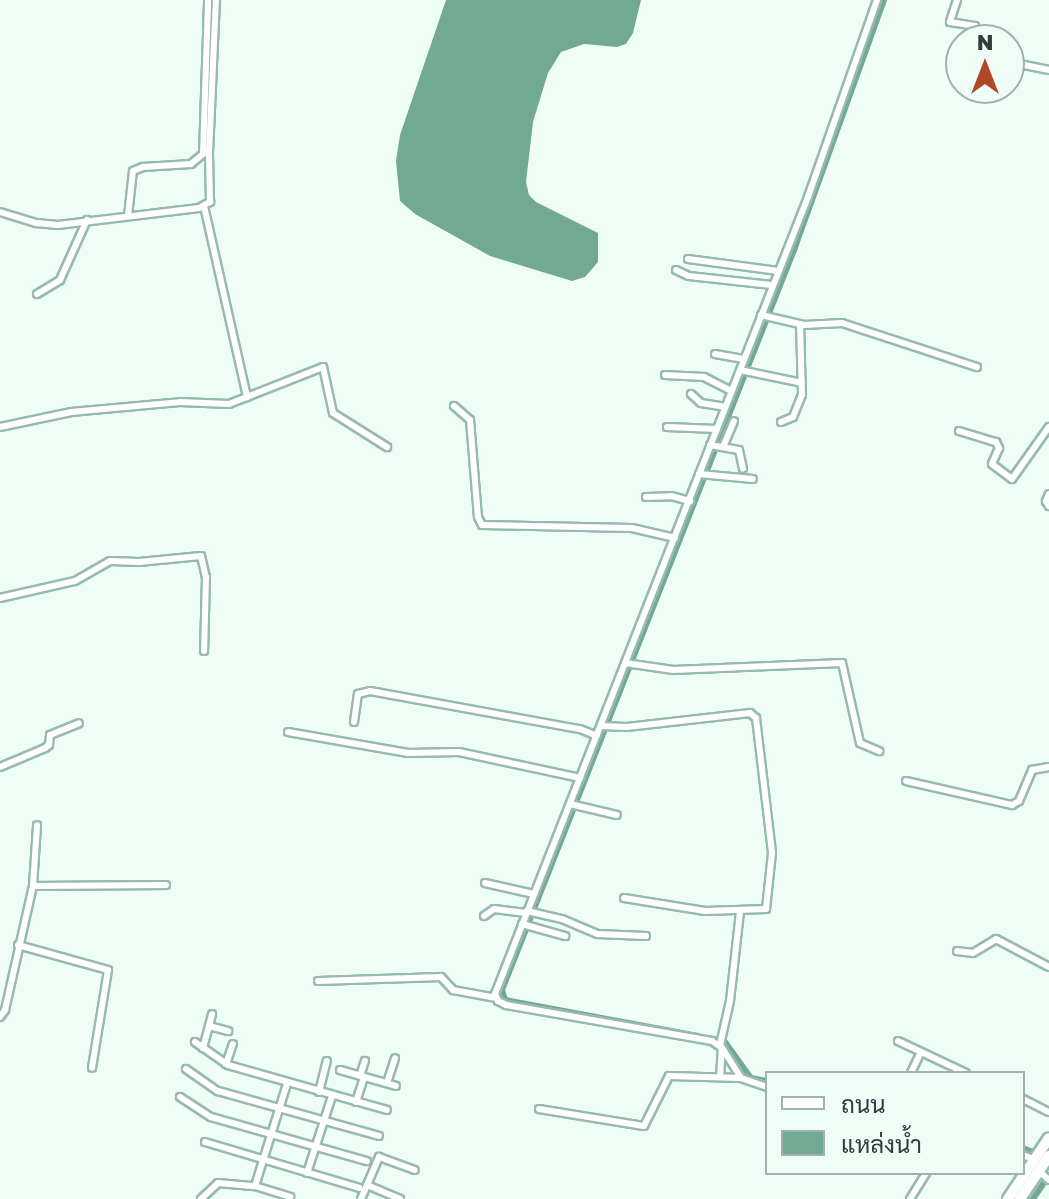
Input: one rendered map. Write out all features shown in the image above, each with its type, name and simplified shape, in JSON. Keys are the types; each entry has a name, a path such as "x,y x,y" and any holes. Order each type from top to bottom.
{"main road":[{"path":"1008,1199 1042,1172 1049,1138"},
{"path":"1020,1199 1042,1172 1049,1156"}],"street":[{"path":"128,216 133,171 143,167 191,164 203,154 208,0"},
{"path":"0,212 48,225 204,206 212,199 209,153 216,0"},
{"path":"496,998 495,990 530,912 534,894 575,805 580,778 597,736 605,727 731,391 744,372 744,359 765,317 772,285 808,197 877,0"},
{"path":"947,0 956,2 950,22 962,24"},
{"path":"1025,65 1049,70"},
{"path":"204,206 247,397"},
{"path":"37,294 60,280 87,220"},
{"path":"688,259 778,271"},
{"path":"676,270 689,276 772,285"},
{"path":"765,317 800,324 842,323 977,367"},
{"path":"781,422 797,411 802,383 800,324"},
{"path":"715,354 744,359"},
{"path":"0,427 71,412 180,402 222,405 323,367 333,413 387,447"},
{"path":"744,372 802,383"},
{"path":"665,375 704,377 731,391"},
{"path":"691,394 701,403 725,407"},
{"path":"454,406 470,420 482,525 635,528 675,538"},
{"path":"723,447 734,421"},
{"path":"667,427 717,429"},
{"path":"959,431 996,442 999,448 992,464 1012,479 1049,427"},
{"path":"710,445 741,453 743,469"},
{"path":"699,474 753,479"},
{"path":"1049,494 1046,501 1049,506"},
{"path":"646,497 671,496 690,501"},
{"path":"0,598 75,581 110,561 139,562 201,556 206,577 204,651"},
{"path":"629,664 673,670 842,663 860,743 879,751"},
{"path":"354,722 358,694 370,691 580,729 597,736"},
{"path":"605,727 755,715 771,831 766,909 740,912 624,898"},
{"path":"0,767 45,748 49,745 50,735 79,723"},
{"path":"288,732 408,753 459,752 580,778"},
{"path":"906,781 1012,805 1019,801 1032,770 1049,767"},
{"path":"575,805 617,815"},
{"path":"0,1017 5,1010 33,886 37,825"},
{"path":"485,883 534,894"},
{"path":"33,886 166,885"},
{"path":"484,916 494,909 530,912 598,934 646,936"},
{"path":"720,1076 721,1042 730,1001 740,912"},
{"path":"522,924 565,936"},
{"path":"957,951 973,953 994,939 1049,967"},
{"path":"18,945 108,970 92,1068"},
{"path":"318,981 441,977 453,990 496,998 506,1005 721,1042"},
{"path":"203,1048 212,1014"},
{"path":"209,1026 228,1031"},
{"path":"898,1041 960,1071"},
{"path":"195,1042 226,1064 287,1084 387,1110"},
{"path":"721,1042 741,1078"},
{"path":"226,1064 233,1044"},
{"path":"912,1071 921,1052"},
{"path":"387,1083 395,1058"},
{"path":"319,1092 327,1061"},
{"path":"356,1102 365,1061"},
{"path":"938,1071 943,1062"},
{"path":"186,1069 218,1091 379,1136"},
{"path":"340,1070 396,1086"},
{"path":"539,1109 644,1126 669,1076 741,1078 765,1086"},
{"path":"255,1186 287,1084"},
{"path":"307,1173 332,1096"},
{"path":"180,1097 211,1117 367,1161"},
{"path":"1025,1100 1049,1112"},
{"path":"205,1142 359,1188"},
{"path":"361,1199 379,1157 415,1170"},
{"path":"1025,1157 1042,1172"},
{"path":"910,1199 925,1175"},
{"path":"201,1199 218,1183 255,1186 290,1197"},
{"path":"367,1185 400,1199"}],"water":[{"path":"446,0 641,0 633,33 626,44 617,47 584,44 561,52 548,73 533,122 526,182 529,195 536,202 598,233 598,262 585,277 572,281 490,256 415,214 400,201 396,161 400,135"}],"waterway":[{"path":"698,1036 505,1000 502,990 794,250 884,0"},
{"path":"709,1038 725,1042 751,1078 765,1081"},
{"path":"1025,1149 1038,1154"},
{"path":"1033,1199 1049,1175"}]}
